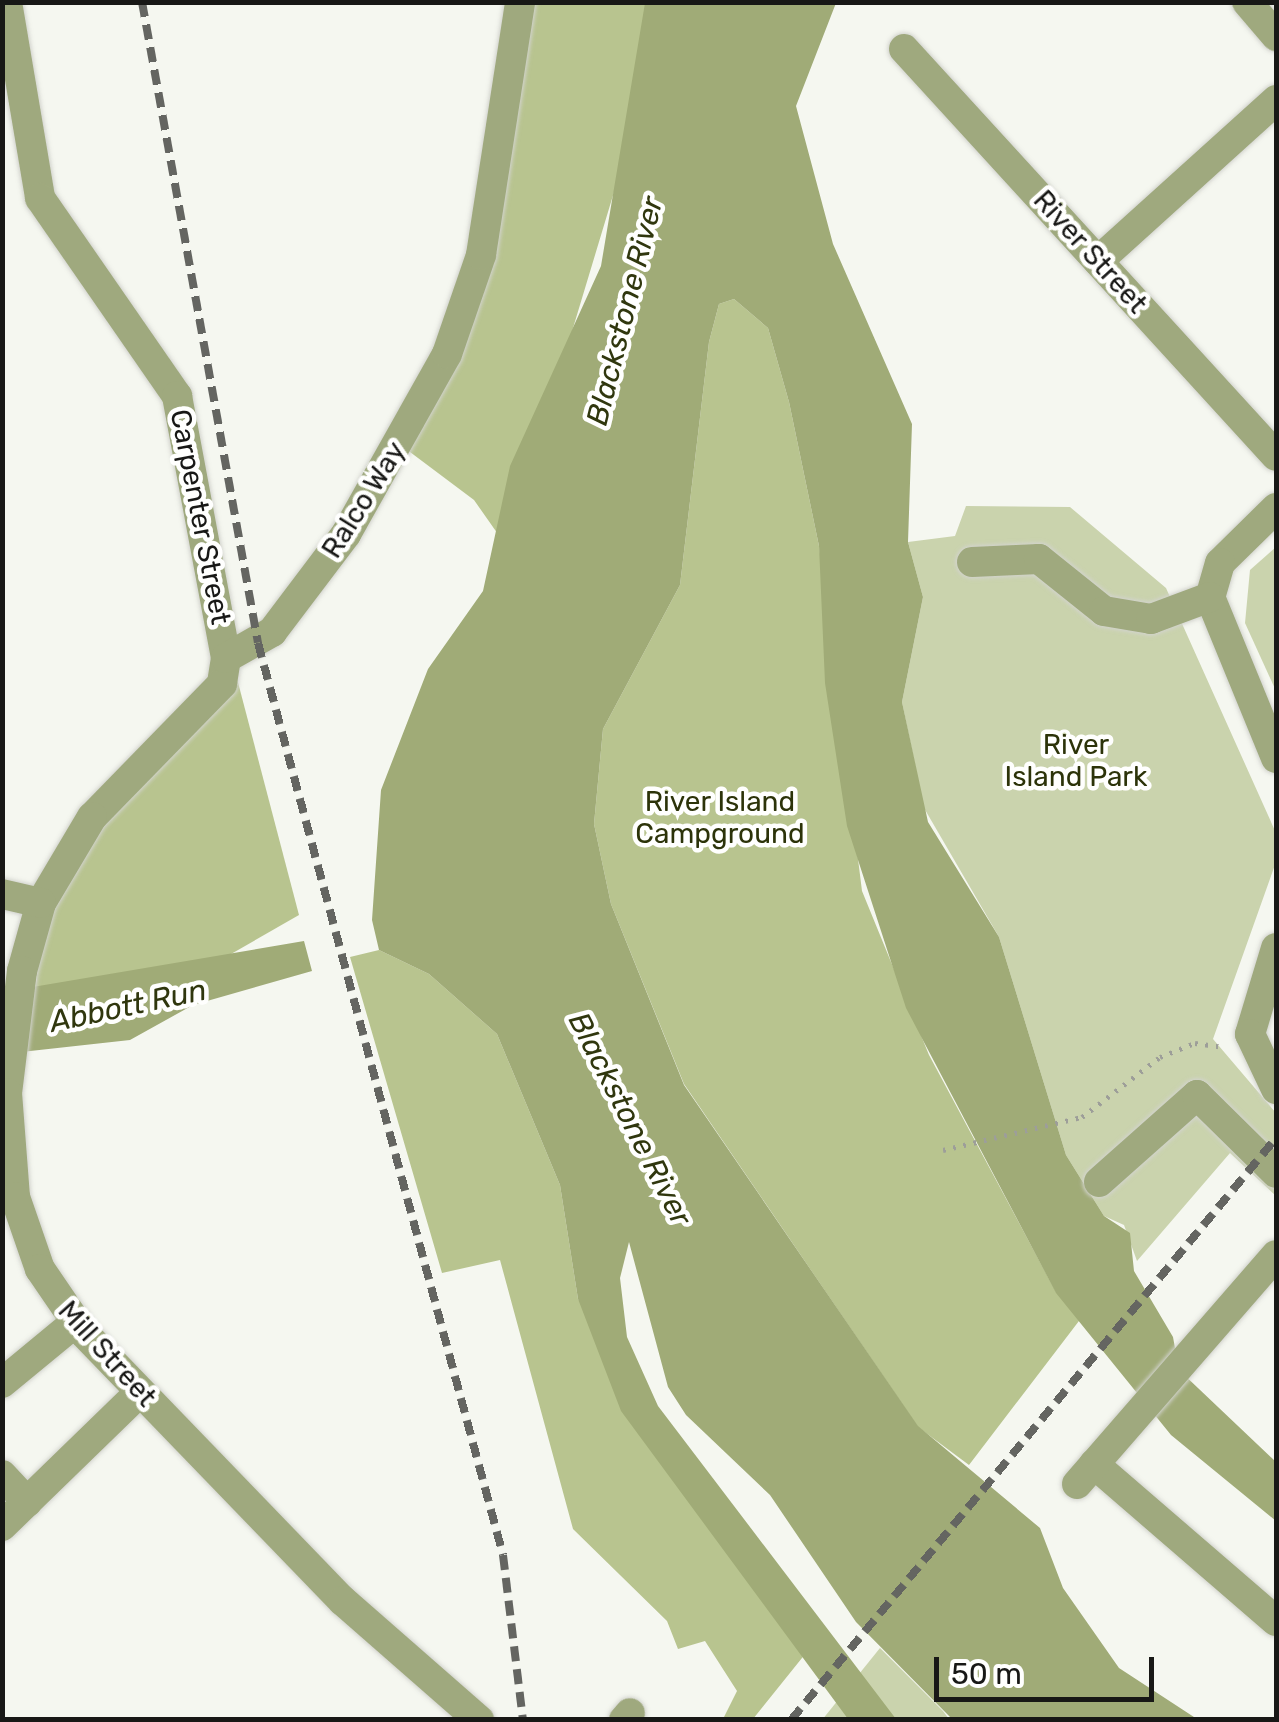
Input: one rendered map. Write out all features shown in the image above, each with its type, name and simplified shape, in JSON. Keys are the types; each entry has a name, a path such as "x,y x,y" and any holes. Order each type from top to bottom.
{"street":[{"name":"Carpenter Street","path":"7,2 40,198 177,396 226,658"},
{"name":"Ralco Way","path":"226,658 272,632 326,562 447,354 481,255 520,2"},
{"path":"1246,2 1276,36"},
{"name":"River Street","path":"904,49 1276,456"},
{"path":"1098,261 1276,100"},
{"path":"1276,508 1220,563 1210,597 1276,758"},
{"path":"972,562 1039,559 1104,611 1151,618 1210,597"},
{"path":"2,894 41,904 92,817 222,684 226,658"},
{"name":"Mill Street","path":"41,904 22,970 8,1093 24,1227 76,1322 140,1392 343,1601 479,1720"},
{"path":"1276,948 1252,1015 1252,1044 1276,1089"},
{"path":"1099,1182 1197,1095 1276,1173"},
{"path":"1276,1256 1086,1474 1276,1621"},
{"path":"2,1383 76,1322"},
{"path":"2,1526 140,1392"},
{"path":"2,1476 27,1502"}],"path":[{"path":"943,1150 1082,1117 1160,1057 1196,1043 1252,1044"}],"green space":[{"path":"524,3 671,3 507,547 474,500 402,446 478,289"},
{"name":"River Island Campground","path":"734,299 768,328 789,402 819,546 862,891 929,1055 1056,1292 1082,1317 969,1465 918,1427 684,1084 611,904 594,824 603,729 680,585 709,342 719,304"},
{"name":"River Island Park","path":"966,506 1070,507 1166,588 1276,833 1276,862 1213,1039 1276,1113 1276,1196 1230,1153 1137,1261 1124,1225 1104,1216 1066,1155 999,937 924,808 902,702 923,597 908,542 955,536"},
{"path":"1276,547 1276,691 1245,623 1250,570"},
{"path":"235,671 299,915 203,970 35,994 43,915 99,801"},
{"path":"379,950 429,974 497,1034 560,1185 578,1299 806,1653 753,1719 723,1719 737,1691 705,1641 678,1649 667,1621 573,1529 500,1260 442,1273 350,957"},
{"path":"880,1648 943,1711 949,1719 822,1720"}],"water":[{"name":"Blackstone River","path":"645,3 836,3 796,106 833,244 912,424 908,542 923,597 902,702 928,822 999,937 1066,1155 1104,1216 1130,1233 1134,1271 1173,1337 1179,1370 1276,1462 1276,1521 1171,1435 1056,1293 906,1008 847,826 825,683 819,546 789,402 768,328 734,299 719,304 709,342 680,585 603,729 594,824 611,904 684,1085 918,1426 1040,1528 1063,1588 1119,1668 1197,1719 952,1719 856,1622 770,1495 686,1415 668,1387 629,1242 620,1278 627,1337 658,1406 896,1719 848,1719 621,1411 578,1299 560,1185 497,1034 429,974 379,950 372,920 381,790 428,669 483,591 510,466 601,266"},
{"name":"Abbott Run","path":"304,941 312,971 193,1005 130,1040 3,1054 3,992"}],"railway":[{"path":"142,2 258,643 503,1555 523,1720"},
{"path":"791,1720 1276,1138"}]}
